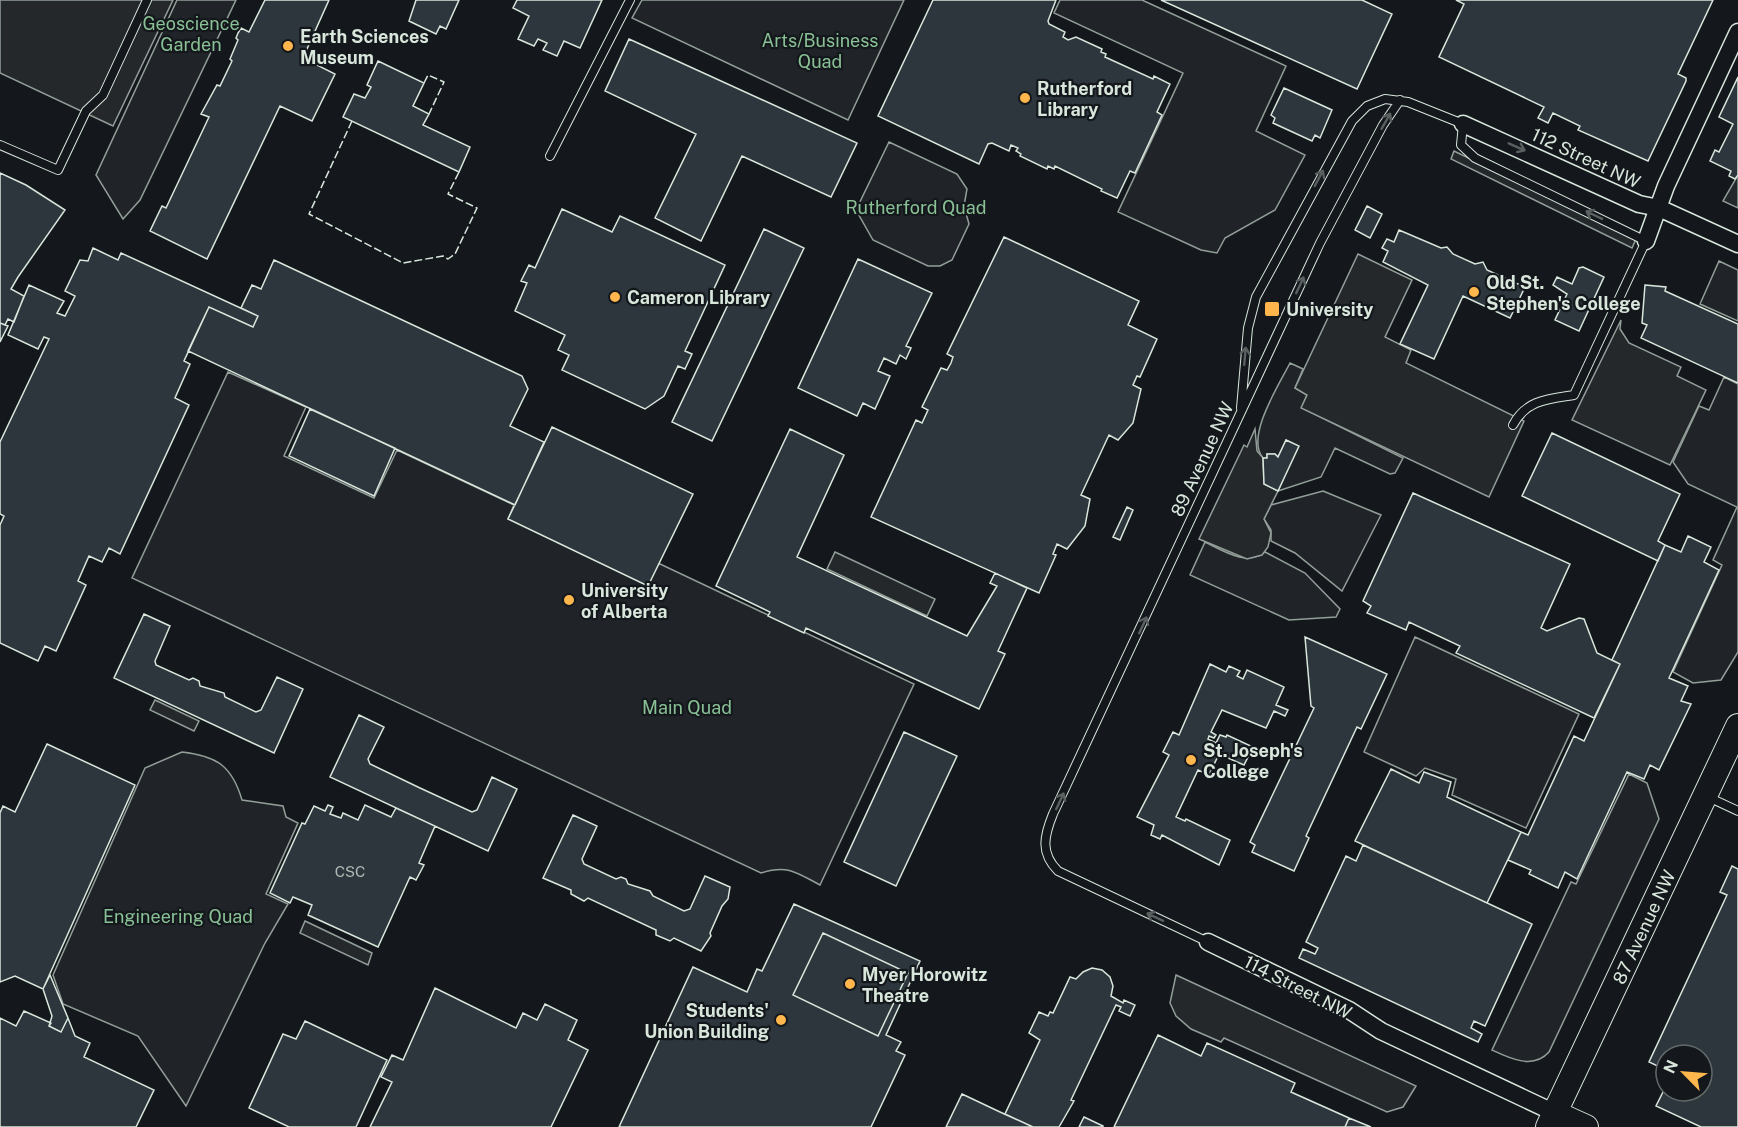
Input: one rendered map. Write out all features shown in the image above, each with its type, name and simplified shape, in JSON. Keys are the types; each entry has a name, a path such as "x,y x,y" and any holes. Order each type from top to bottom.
{"main road":[{"name":"87 Avenue NW","path":"1552,1120 1738,726"},
{"name":"114 Street NW","path":"1552,1120 1586,1127"}],"street":[{"path":"1646,241 1666,186 1738,32"},
{"name":"112 Street NW","path":"1463,124 1639,204 1659,208 1738,244"},
{"name":"114 Street NW","path":"1208,942 1349,1010 1381,1031 1552,1120"}],"lane":[{"path":"0,145 58,170 86,111 103,95 147,0"},
{"path":"550,156 630,0"},
{"path":"1240,414 1248,327 1256,297 1352,121 1374,102 1400,100"},
{"name":"112 Street NW","path":"1400,100 1419,105 1463,124"},
{"name":"89 Avenue NW","path":"1047,856 1044,841 1053,814 1329,225 1383,125 1400,100"},
{"path":"1463,124 1461,145 1475,158 1646,241 1574,395 1531,404 1521,411 1513,425"},
{"path":"1706,795 1738,811"},
{"name":"114 Street NW","path":"1047,856 1062,873 1208,942"}],"green space":[{"name":"Geoscience Garden","path":"177,0 236,0 140,200 123,219 96,175"},
{"name":"Arts/Business Quad","path":"642,0 904,0 848,120 632,18"},
{"path":"1060,0 1142,0 1286,66 1256,131 1305,155 1275,210 1225,238 1217,253 1201,250 1118,212 1183,73 1054,13"},
{"name":"Rutherford Quad","path":"889,142 957,174 967,189 964,206 969,224 952,260 940,266 928,266 873,240 856,210"},
{"path":"1719,261 1738,270 1738,321 1700,304"},
{"path":"1290,363 1303,369 1295,388 1307,395 1302,408 1403,458 1395,473 1390,474 1335,448 1321,477 1278,491 1298,446 1286,440 1278,457 1275,454 1267,454 1267,458 1263,458 1259,449 1258,437 1272,397"},
{"name":"Main Quad","path":"228,372 306,407 284,456 374,498 397,450 514,505 508,519 647,585 658,563 914,684 820,885 792,871 778,869 761,873 132,578"},
{"path":"1724,377 1738,384 1738,652 1721,680 1693,683 1673,672 1722,565 1713,560 1737,507 1688,484 1673,462 1699,406 1709,410"},
{"path":"1323,491 1381,515 1342,591 1295,553 1271,541 1271,530 1264,519 1271,505"},
{"path":"1205,542 1243,558 1258,556 1265,552 1305,573 1340,609 1336,617 1289,620 1190,575"},
{"path":"1415,637 1579,714 1526,828 1452,795 1456,779 1425,768 1416,776 1364,752"},
{"name":"Engineering Quad","path":"182,752 214,760 228,771 242,800 283,806 286,817 298,823 266,894 288,904 265,943 186,1106 138,1036 63,1004 53,975 145,768"},
{"path":"1629,774 1647,783 1659,819 1549,1052 1536,1060 1521,1061 1492,1050 1571,882 1576,884"}],"shaded area":[{"path":"0,0 173,0 113,126 0,73"},
{"path":"1454,151 1636,239 1632,248 1451,159"},
{"path":"1738,175 1738,208 1723,201"},
{"path":"1358,254 1412,280 1385,337 1411,350 1406,363 1524,421 1489,497 1301,408 1307,395 1295,388"},
{"path":"1621,320 1620,329 1629,343 1681,367 1677,376 1706,390 1670,465 1572,420"},
{"path":"1255,429 1257,451 1263,458 1264,484 1278,491 1264,519 1271,533 1268,547 1262,555 1247,559 1199,539 1244,445 1247,447"},
{"path":"835,552 935,599 927,616 827,569"},
{"path":"155,700 199,721 194,731 150,710"},
{"path":"305,921 372,953 368,965 300,933"},
{"path":"1176,975 1416,1086 1403,1107 1387,1112 1224,1038 1221,1042 1191,1029 1176,1016 1170,1003"}],"building":[{"path":"265,0 329,0 303,58 335,74 312,121 280,106 207,259 150,231 162,206 166,208 209,117 201,114 217,85 220,86 232,61 230,59 238,40 236,38 238,33 241,28 249,32"},
{"path":"416,0 459,0 446,29 440,26 436,34 409,21"},
{"path":"517,0 602,0 580,48 564,41 557,56 543,50 547,43 538,39 534,46 518,39 529,16 513,8"},
{"name":"Rutherford Library","path":"933,0 1056,0 1048,21 1049,24 1065,32 1063,37 1068,40 1076,37 1102,49 1101,52 1106,54 1105,57 1153,79 1154,76 1170,84 1157,112 1162,115 1135,173 1130,171 1117,198 1055,166 1054,169 1048,166 1047,169 1020,156 1021,154 1016,151 1018,148 1011,145 1009,151 992,143 988,144 979,164 878,116"},
{"path":"1161,0 1362,0 1392,14 1357,89"},
{"path":"1161,0 1362,0 1392,14 1357,89"},
{"path":"1456,0 1713,0 1678,74 1686,78 1686,81 1648,161 1578,130 1580,126 1553,113 1548,123 1538,118 1544,107 1439,57 1464,4"},
{"path":"629,39 857,143 831,197 742,156 701,241 655,218 696,134 605,91"},
{"path":"378,61 424,83 413,106 429,114 423,125 470,147 459,172 343,117 354,94 365,98 371,87 367,85"},
{"path":"1738,77 1738,175 1735,179 1729,176 1731,171 1710,161 1715,150 1719,152 1733,124 1719,117"},
{"path":"1284,88 1332,110 1320,138 1315,135 1312,141 1273,123 1275,118 1271,115"},
{"path":"0,173 26,185 65,210 11,289 24,296 14,322 8,319 5,325 0,323"},
{"path":"1367,206 1382,214 1370,238 1355,230"},
{"name":"Cameron Library","path":"562,209 612,232 620,216 725,265 685,351 692,354 685,369 678,366 664,396 645,409 562,370 569,355 558,350 565,335 515,311 527,283 521,281 529,265 535,268"},
{"path":"764,229 804,248 712,441 672,422"},
{"name":"Old St. Stephen's College","path":"1399,230 1441,248 1447,247 1453,254 1475,264 1483,262 1487,270 1525,287 1510,318 1463,296 1434,359 1400,344 1428,285 1383,262 1388,251 1382,248 1387,239 1394,242"},
{"path":"1004,237 1139,301 1128,325 1157,339 1140,377 1137,376 1133,385 1141,389 1133,423 1118,440 1109,435 1081,495 1090,499 1085,526 1067,549 1057,544 1053,554 1056,555 1039,593 871,517 916,420 922,423 928,410 922,407 941,368 947,370 951,363 953,357 947,354"},
{"path":"93,248 118,260 121,253 258,316 253,327 209,307 184,361 190,364 175,398 189,405 120,554 109,548 102,562 89,556 78,581 86,585 56,651 45,646 38,661 0,643 0,525 4,516 0,514 0,442 49,339 44,337 38,349 8,335 29,285 64,301 57,313 65,316 75,296 65,291 80,260 88,261"},
{"path":"858,259 932,293 906,346 911,348 906,359 900,355 896,364 884,358 878,371 890,376 875,409 863,403 857,416 798,388"},
{"path":"274,260 522,376 528,389 510,426 544,442 515,505 188,351 209,307 253,327 258,316 241,308 252,285 261,289"},
{"path":"1583,267 1604,277 1579,331 1555,320 1567,294 1553,285 1557,277 1572,284 1579,268"},
{"path":"1645,285 1666,287 1665,291 1738,324 1738,383 1641,338 1647,325 1642,323"},
{"path":"0,323 8,326 0,342"},
{"path":"310,409 395,448 374,496 289,456"},
{"path":"552,427 693,494 648,586 508,519"},
{"path":"790,429 844,455 797,557 967,636 997,586 990,583 995,573 1027,588 998,651 1005,654 979,709 806,628 804,633 768,616 770,612 716,586"},
{"path":"1552,433 1680,494 1658,541 1665,545 1658,561 1522,496"},
{"path":"1286,440 1299,446 1278,491 1264,484 1263,458 1267,458 1267,454 1275,454 1278,457"},
{"path":"1413,493 1570,564 1541,628 1547,631 1579,618 1584,619 1597,653 1620,664 1594,718 1456,653 1460,646 1409,622 1406,630 1367,613 1371,606 1363,601"},
{"path":"1127,507 1133,510 1120,540 1113,537"},
{"path":"1688,536 1711,547 1704,562 1719,570 1669,678 1688,686 1681,701 1691,704 1659,770 1650,765 1644,779 1627,772 1577,879 1565,872 1558,888 1529,874 1531,870 1508,860 1521,832 1528,835 1574,736 1584,741 1620,664 1612,660 1665,545 1681,552"},
{"path":"144,614 170,626 155,661 156,665 189,680 193,678 199,681 200,686 224,693 225,697 256,712 261,710 277,677 303,689 274,753 114,678"},
{"path":"1305,637 1387,674 1361,729 1357,727 1306,836 1309,838 1294,871 1252,852 1255,845 1250,842 1314,708 1311,706"},
{"name":"St. Joseph's College","path":"1210,664 1226,672 1229,666 1240,671 1237,676 1243,679 1247,670 1284,687 1276,705 1288,710 1285,716 1274,711 1266,728 1222,710 1211,732 1216,735 1214,738 1209,736 1208,739 1216,743 1220,735 1226,737 1227,735 1253,747 1244,765 1219,754 1209,775 1198,770 1176,817 1185,821 1186,819 1230,840 1219,865 1162,835 1160,839 1151,835 1154,825 1137,817 1169,755 1163,752 1173,732 1179,735"},
{"path":"359,715 384,727 368,759 370,764 420,788 472,812 477,810 492,777 517,789 488,851 330,777"},
{"path":"904,732 957,756 896,886 844,862"},
{"path":"47,744 135,785 43,989 15,976 0,982 0,813 3,806 15,812"},
{"path":"1391,769 1419,783 1424,772 1451,782 1447,797 1521,832 1487,903 1355,841"},
{"path":"328,805 333,807 330,814 341,818 343,813 358,820 365,805 391,817 396,808 435,826 419,863 424,865 416,880 410,877 378,947 308,915 312,905 293,897 290,903 270,893 302,823 305,824 314,806 325,811"},
{"path":"573,815 597,826 582,859 584,864 616,879 621,877 626,879 628,884 650,891 653,896 684,911 690,909 705,876 730,887 728,899 722,906 710,933 711,936 701,951 674,938 670,941 656,935 656,930 588,898 584,901 571,894 571,890 543,878"},
{"path":"1363,845 1532,924 1485,1026 1474,1021 1471,1028 1482,1034 1478,1042 1299,958 1303,949 1315,954 1318,948 1306,942 1346,856 1356,861"},
{"path":"1732,866 1738,869 1738,1127 1701,1127 1656,1106 1658,1103 1714,1103 1714,1043 1658,1043 1727,895 1720,892"},
{"name":"Students' Union Building","path":"794,904 920,961 886,1035 901,1042 896,1051 905,1055 871,1127 619,1127 693,967 747,992 757,969 762,971"},
{"name":"Myer Horowitz Theatre","path":"823,933 908,973 878,1036 793,995"},
{"path":"1092,968 1102,970 1110,977 1113,986 1111,996 1123,1003 1124,1000 1135,1005 1130,1016 1119,1011 1121,1007 1116,1005 1071,1100 1074,1101 1059,1127 1033,1127 1005,1114 1040,1040 1029,1033 1039,1012 1048,1016 1050,1012 1053,1013 1070,977 1076,979 1083,972"},
{"path":"50,975 68,1018 61,1032 49,1026 52,1016 43,989"},
{"path":"435,988 516,1028 523,1013 537,1020 545,1004 577,1020 568,1040 588,1050 551,1127 370,1127 392,1082 381,1077 392,1055 403,1060"},
{"path":"24,1011 51,1023 49,1026 61,1032 68,1018 75,1036 90,1043 84,1057 154,1090 136,1127 0,1127 0,1018 16,1026"},
{"path":"305,1021 387,1060 356,1127 289,1127 249,1108 283,1034 296,1039"},
{"path":"1158,1035 1201,1056 1207,1043 1295,1083 1291,1092 1349,1118 1345,1127 1114,1127"},
{"path":"1654,1051 1654,1064 1649,1062"},
{"path":"962,1094 1000,1112 1033,1127 946,1127"},
{"path":"1084,1117 1103,1126 1103,1127 1079,1127"},
{"path":"1349,1118 1371,1127 1345,1127"},
{"path":"1349,1118 1371,1127 1345,1127"}],"fence":[{"path":"424,83 428,75 444,82 429,114"},
{"path":"352,121 309,214 403,263 443,256 448,259 455,254 477,208 448,194 459,172"}],"place":[{"name":"Earth Sciences Museum","path":"288,46"},
{"name":"Rutherford Library","path":"1025,98"},
{"name":"Old St. Stephen's College","path":"1474,292"},
{"name":"Cameron Library","path":"615,297"},
{"name":"University","path":"1272,309"},
{"name":"University of Alberta","path":"569,600"},
{"name":"St. Joseph's College","path":"1191,760"},
{"name":"Myer Horowitz Theatre","path":"850,984"},
{"name":"Students' Union Building","path":"781,1020"}]}
